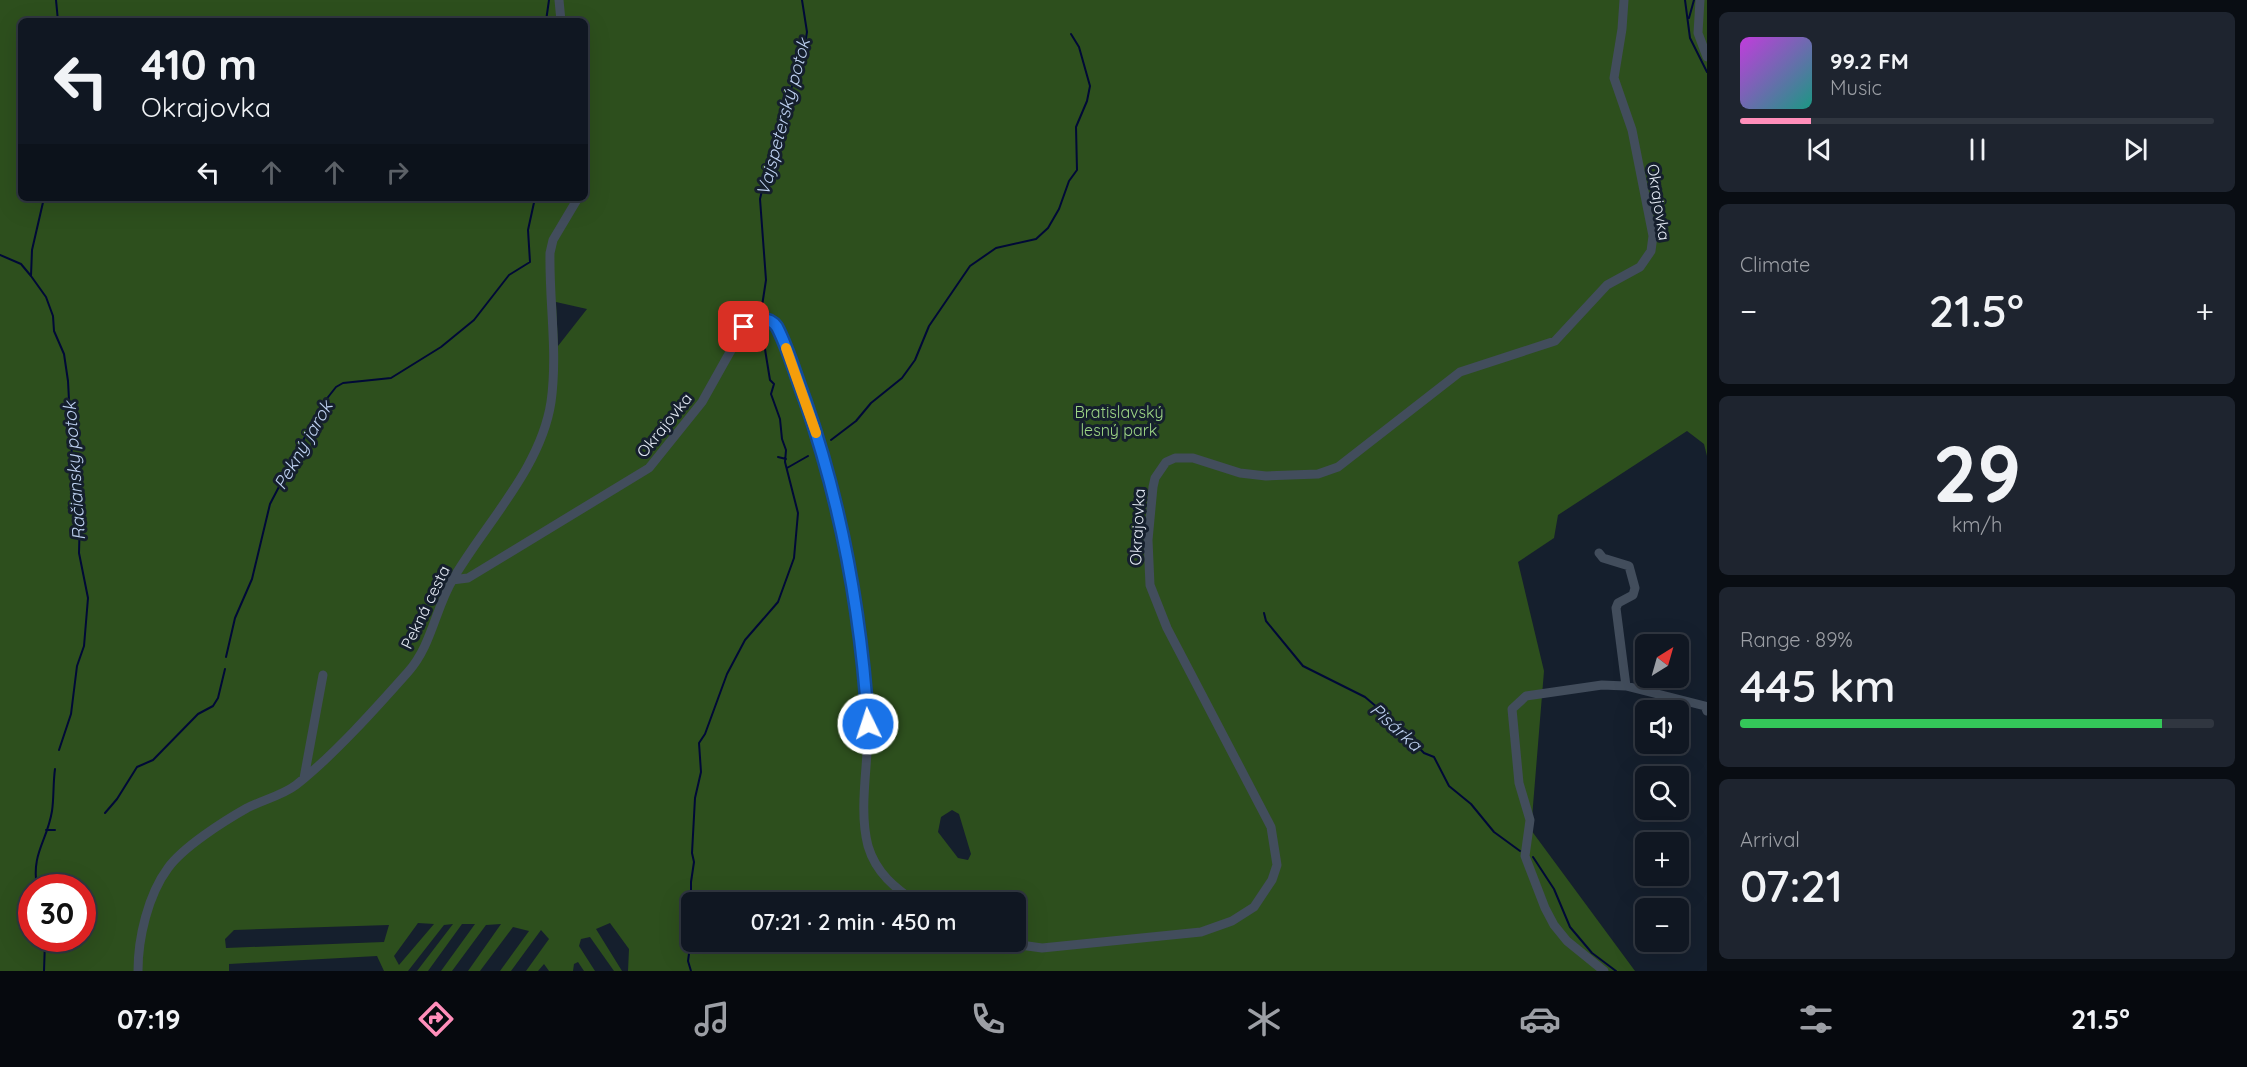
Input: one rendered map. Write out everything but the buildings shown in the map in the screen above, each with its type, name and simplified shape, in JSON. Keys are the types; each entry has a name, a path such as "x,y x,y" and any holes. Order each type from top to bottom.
{"street":[{"path":"559,0 561,18"},
{"name":"Okrajovka","path":"1026,946 1042,948 1201,932 1232,921 1254,907 1265,893 1277,865 1271,827 1167,628 1150,585 1148,540 1155,478 1166,462 1184,458 1254,476 1288,476 1328,472 1361,450 1460,372 1555,341 1607,285 1640,267 1651,251 1653,236 1632,130 1614,78 1624,0"},
{"path":"1700,0 1698,33 1707,57"},
{"name":"Pekná cesta","path":"138,971 144,926 158,887 169,866 187,849 243,811 287,790 304,778 413,665 429,639 452,580 504,506 545,424 551,401 553,366 550,253 553,240 576,201"},
{"name":"Okrajovka","path":"452,580 468,578 649,468 702,402 744,327 761,319 774,323 816,431 832,483 849,561 865,670 868,724 864,819 869,848 882,874 904,892"},
{"path":"1599,553 1603,558 1629,566 1632,573 1633,594 1618,603 1617,608 1626,686"},
{"path":"304,778 323,675"},
{"path":"1604,971 1567,941 1554,925 1525,856 1530,820 1519,783 1512,714 1526,696 1593,686 1626,686 1706,708"}],"green space":[{"name":"Bratislavský lesný park","path":"0,0 1707,0 1707,456 1704,444 1687,431 1558,515 1554,538 1518,562 1544,671 1531,830 1635,971 628,971 629,949 610,923 596,929 622,971 614,971 590,937 581,939 579,946 595,971 584,971 578,962 574,964 573,971 549,971 544,964 538,971 526,971 549,939 541,930 511,971 500,971 529,931 513,927 480,971 468,971 501,924 486,925 452,971 441,971 475,924 462,924 428,971 417,971 453,924 444,925 408,971 384,971 377,956 229,964 229,971 0,971","holes":["556,302 587,309 558,346","952,810 959,814 971,854 968,860 958,858 938,832 941,817","418,923 434,924 399,965 394,956","389,925 384,942 226,948 225,939 234,930"]}],"waterway":[{"name":"Račiansky potok","path":"56,0 58,18"},
{"name":"Pekný jarok","path":"546,18 549,0"},
{"name":"Vajspeterský potok","path":"762,306 766,280 760,199 776,129 803,57 807,32 802,0"},
{"path":"1685,0 1690,38 1707,72"},
{"path":"1689,18 1694,0"},
{"path":"831,440 856,421 871,403 902,378 915,360 929,326 970,266 996,248 1036,239 1048,228 1059,209 1069,181 1077,170 1076,127 1087,101 1090,86 1079,47 1071,34"},
{"name":"Račiansky potok","path":"43,201 32,250 31,276 46,297 53,316 54,331 64,354 68,381 72,458 80,515 79,553 88,598 84,646 77,666 71,714 59,750"},
{"name":"Pekný jarok","path":"226,657 235,618 252,579 270,504 321,406 336,387 343,383 391,378 441,347 474,320 509,275 530,262 528,230 534,201"},
{"path":"0,255 21,264 31,276"},
{"name":"Vajspeterský potok","path":"691,971 688,961 691,939 695,798 701,772 699,743 705,734 727,674 745,640 778,602 794,558 798,513 785,462 786,450 782,439 780,419 771,394 774,384 770,380 762,331"},
{"path":"787,468 808,456"},
{"name":"Vajspeterský potok","path":"778,457 786,459"},
{"name":"Pisárka","path":"1264,613 1266,621 1303,666 1365,697 1391,719 1424,753 1434,757 1449,786 1471,804 1494,832 1520,851"},
{"name":"Pekný jarok","path":"105,813 117,799 137,767 153,760 198,714 213,706 218,698 225,669"},
{"name":"Pekný jarok","path":"36,874 38,856 52,811 55,769"},
{"name":"Pekný jarok","path":"46,830 55,830"},
{"name":"Pisárka","path":"1533,857 1554,889 1570,927 1592,953 1616,971"},
{"name":"Račiansky potok","path":"44,971 45,952"}],"slow traffic":[{"path":"786,348 816,433"}],"route":[{"path":"744,327 751,321 764,319 771,321 777,327 832,483 858,609 868,724"}]}
